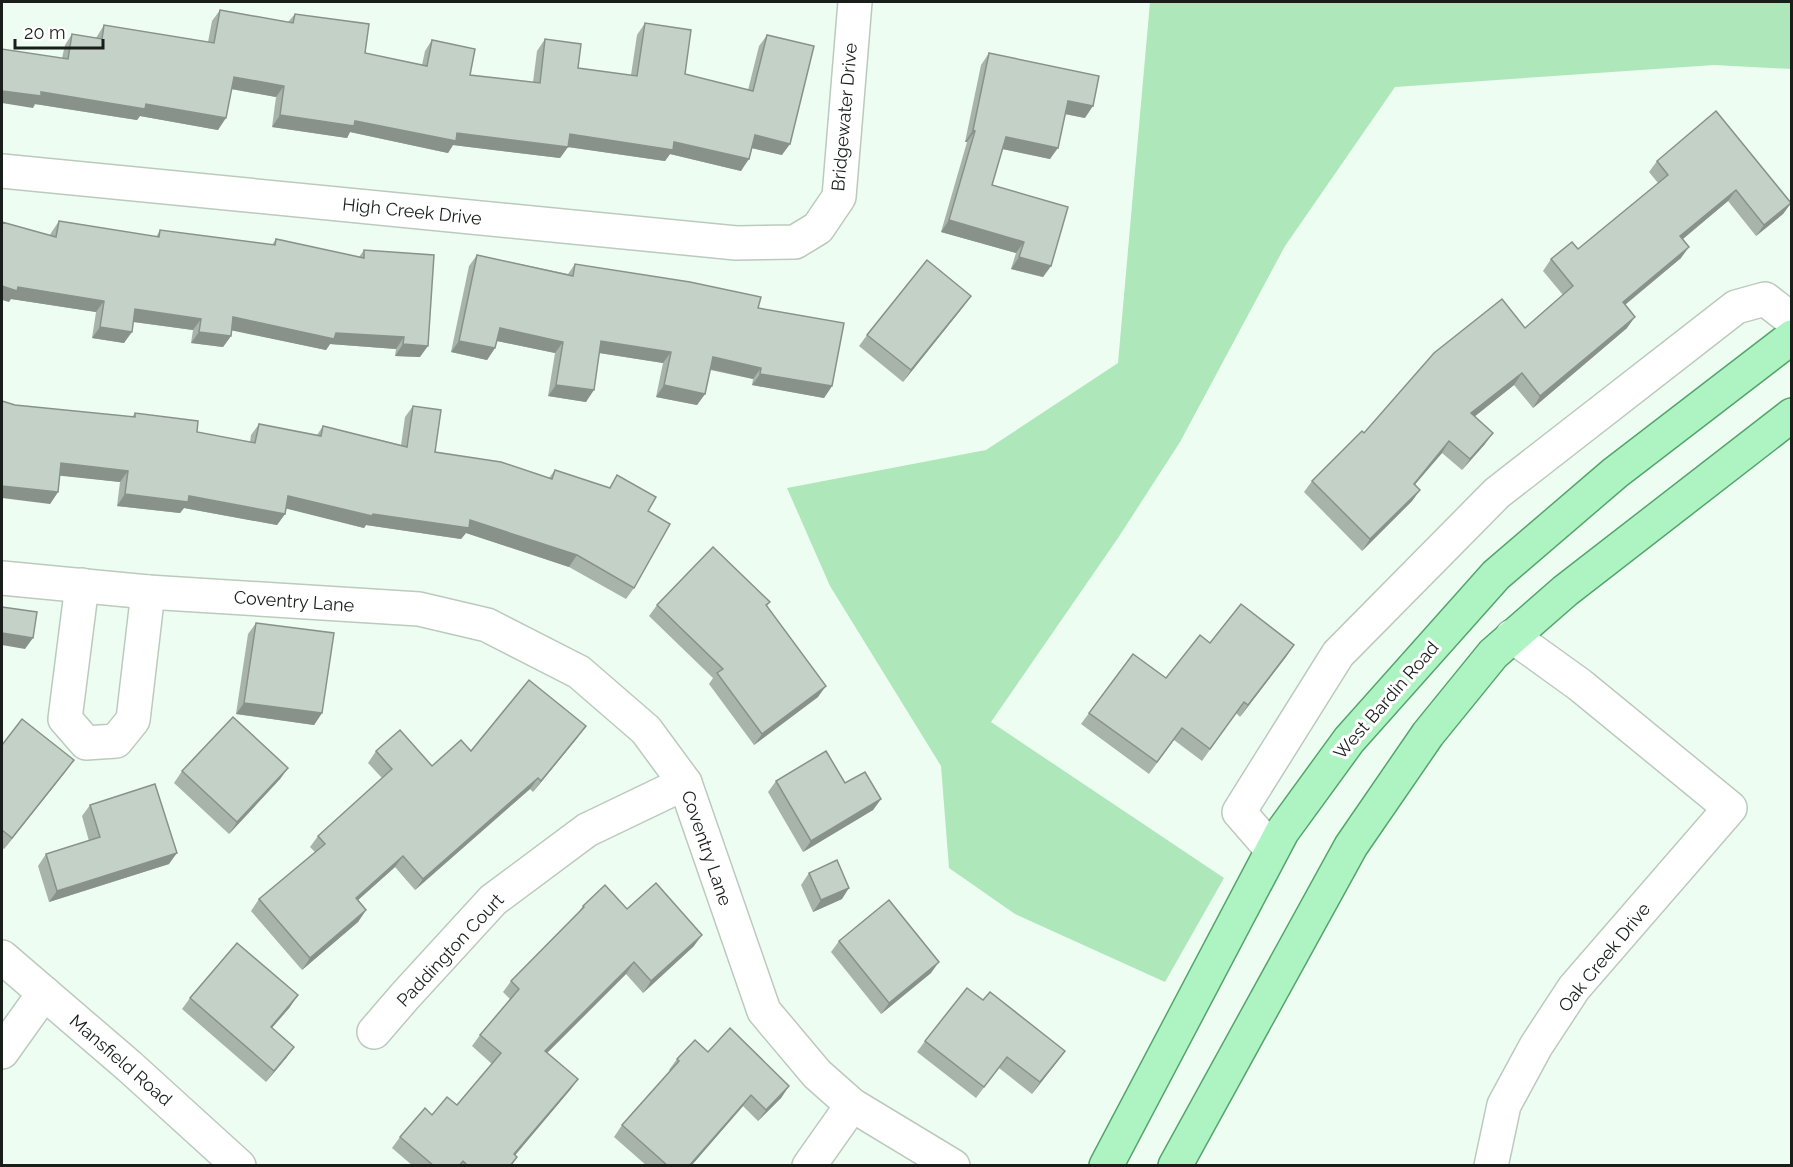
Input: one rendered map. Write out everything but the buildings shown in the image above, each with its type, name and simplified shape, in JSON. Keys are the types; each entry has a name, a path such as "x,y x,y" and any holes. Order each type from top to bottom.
{"main road":[{"name":"West Bardin Road","path":"1106,1166 1282,832 1349,740 1496,575 1615,473 1791,337"},
{"path":"1175,1166 1351,846 1428,734 1493,654 1565,591 1791,415"}],"street":[{"name":"Bridgewater Drive","path":"818,228 838,197 855,2"},
{"name":"High Creek Drive","path":"2,171 736,243 795,242 818,228"},
{"path":"1272,850 1239,812 1338,654 1497,493 1736,307 1765,299 1791,320"},
{"name":"Coventry Lane","path":"2,578 148,592 419,609 487,625 579,672 646,730 685,783 764,1011 817,1074 852,1105 953,1166"},
{"path":"82,585 65,720 86,742 116,741 133,720 148,592"},
{"name":"Oak Creek Drive","path":"1491,1166 1504,1105 1536,1046 1574,988 1730,808 1580,686 1512,636"},
{"name":"Paddington Court","path":"374,1032 493,900 587,830 685,783"},
{"name":"Mansfield Road","path":"2,957 129,1066 239,1166"},
{"path":"2,1052 44,993"},
{"path":"809,1166 852,1105"}],"green space":[{"path":"1150,2 1792,2 1791,69 1714,65 1395,87 1285,246 1180,442 1118,538 991,722 1224,878 1165,982 1015,914 949,868 941,766 830,586 787,488 986,450 1118,363"}]}
